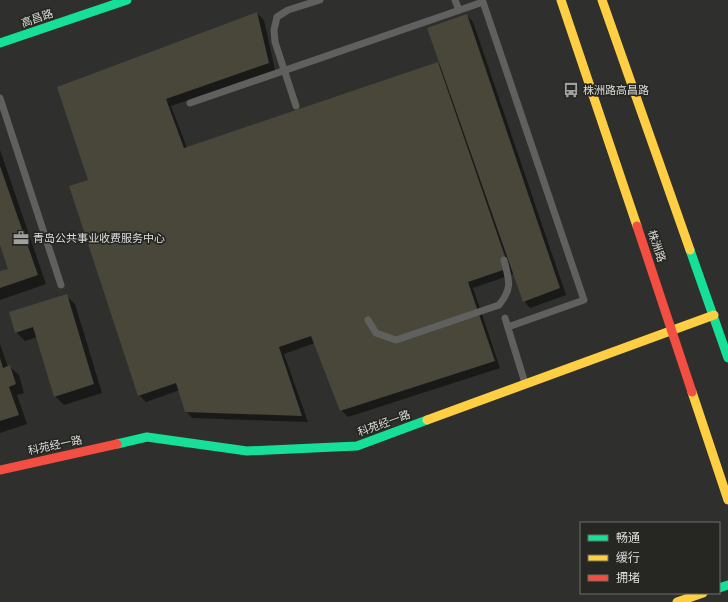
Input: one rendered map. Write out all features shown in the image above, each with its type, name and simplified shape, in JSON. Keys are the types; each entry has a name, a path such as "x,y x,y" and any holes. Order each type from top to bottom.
{"main road":[{"name":"高昌路","path":"0,43 128,0"},
{"name":"株洲路","path":"561,0 728,500"},
{"path":"602,0 728,358"},
{"name":"科苑经一路","path":"0,470 147,437 247,451 357,446 672,329 714,315"},
{"path":"677,602 700,594"}],"lane":[{"path":"296,106 275,42 274,30 278,17 288,10 320,0"},
{"path":"455,0 460,10"},
{"path":"190,103 483,2 584,300 508,327"},
{"path":"0,98 61,285"},
{"path":"368,320 376,333 396,340 499,305 506,296 510,284 504,260"},
{"path":"505,318 525,384"}],"building":[{"path":"257,12 269,63 166,99 184,148 438,62 509,268 468,282 495,361 340,411 311,336 279,347 302,416 185,412 176,383 138,396 69,186 88,180 57,87"},
{"path":"467,14 560,288 523,302 427,28"},
{"path":"0,166 38,275 0,288 0,271 8,269 0,245"},
{"path":"67,294 94,384 54,397 33,327 15,333 9,312"},
{"path":"0,358 3,368 10,365 16,384 9,387 19,415 0,421"}],"traffic: fast":[{"path":"0,43 127,0"},
{"path":"690,250 728,358"},
{"path":"117,444 147,437 247,451 357,446 427,420"},
{"path":"720,588 728,585"}],"traffic: slow":[{"path":"561,0 637,226"},
{"path":"602,0 690,250"},
{"path":"427,420 714,315"},
{"path":"692,392 728,500"},
{"path":"677,602 700,594"}],"traffic: jam":[{"path":"637,226 692,392"},
{"path":"0,470 117,444"}],"place":[{"name":"株洲路高昌路","path":"571,90"},
{"name":"青岛公共事业收费服务中心","path":"21,238"}]}
